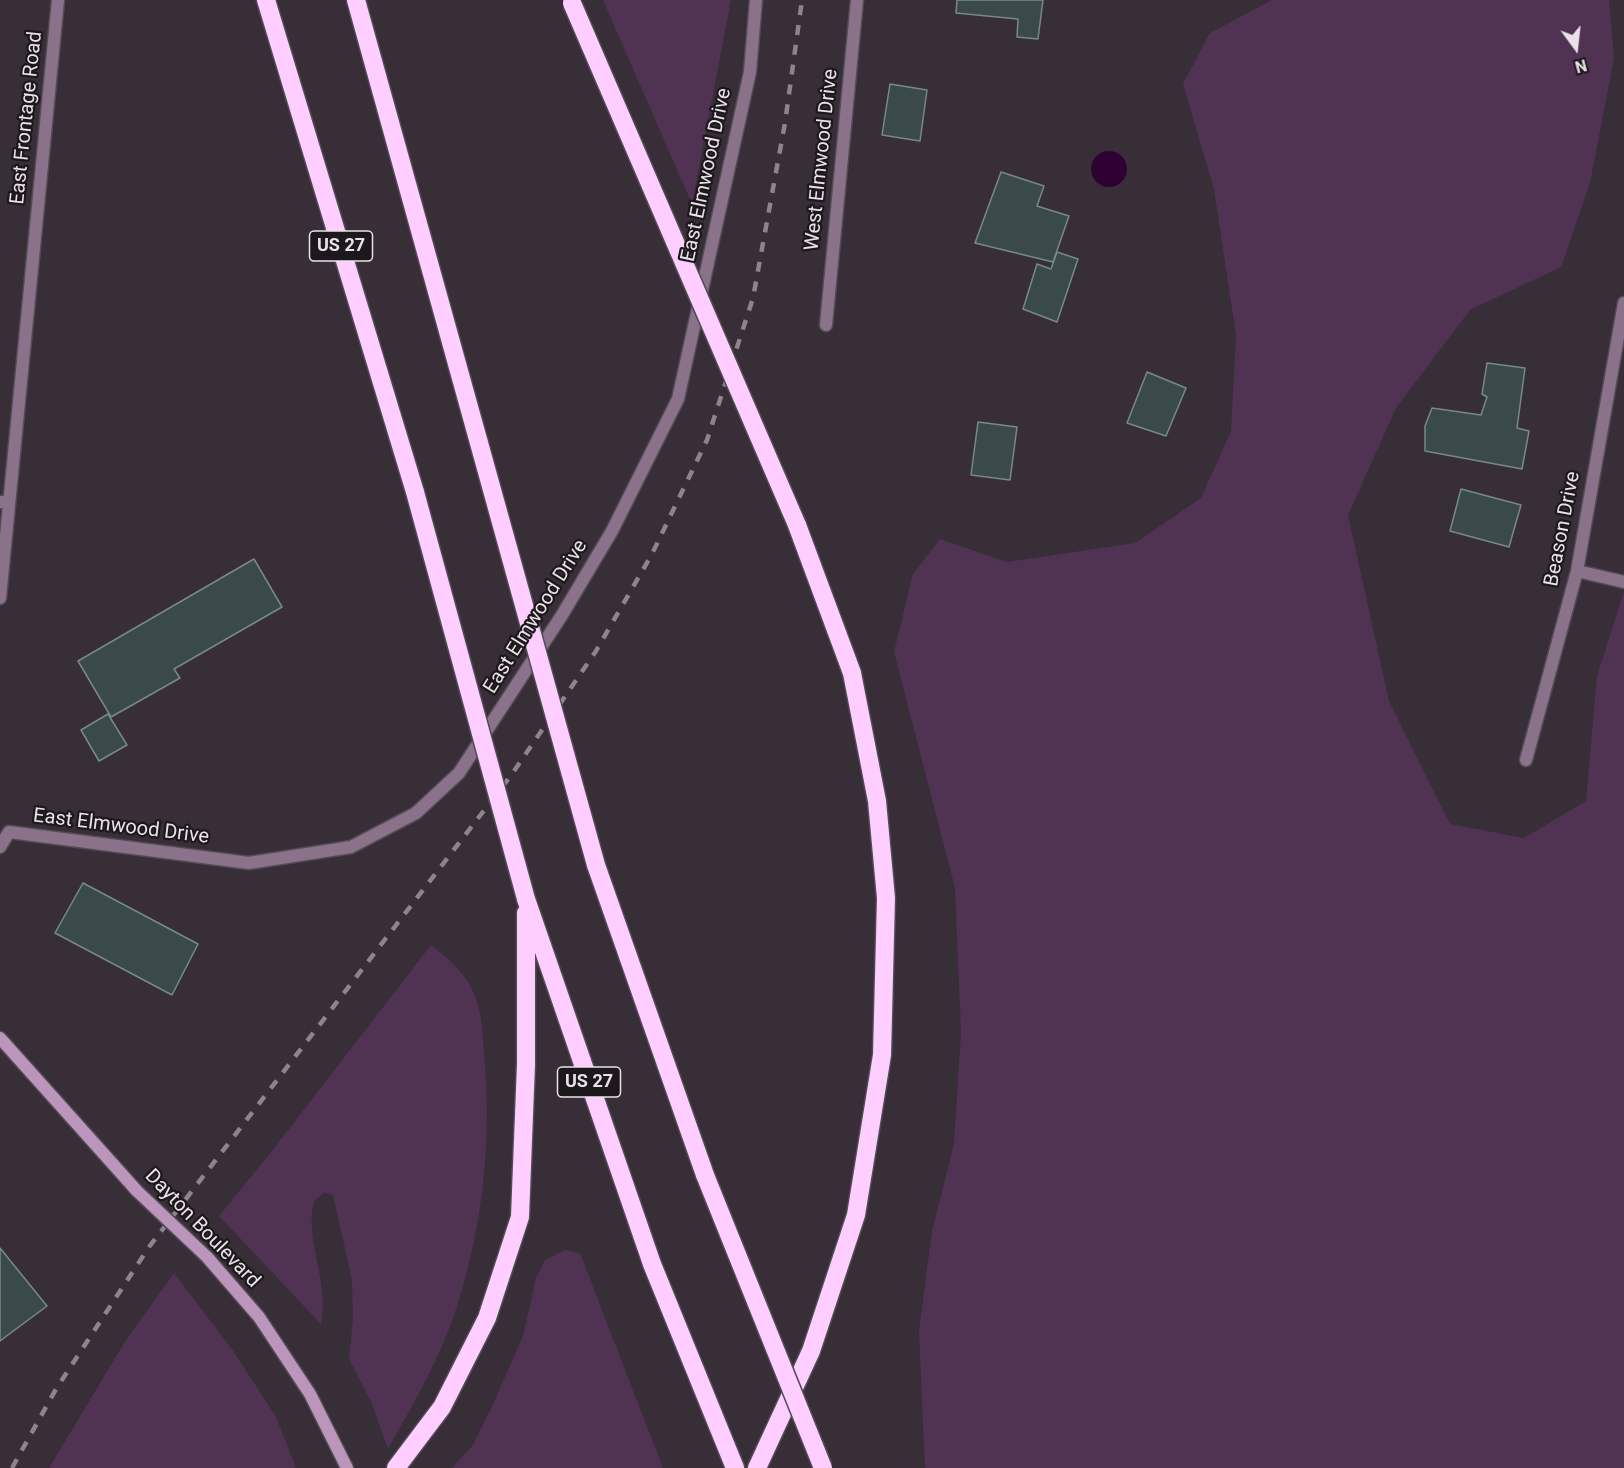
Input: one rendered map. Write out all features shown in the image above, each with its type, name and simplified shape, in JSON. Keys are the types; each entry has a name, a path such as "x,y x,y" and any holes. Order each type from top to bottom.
{"highway":[{"name":"US 27","path":"266,0 415,492 526,899 652,1264 735,1468"},
{"path":"356,0 596,865 705,1175 823,1468"},
{"path":"571,1 797,525 852,673 877,801 886,898 882,1055 856,1215 812,1351 757,1468"},
{"path":"396,1468 442,1407 487,1318 520,1217 526,1064 526,899"}],"main road":[{"name":"Dayton Boulevard","path":"0,1038 137,1191 207,1257 259,1317 310,1394 347,1468"}],"street":[{"name":"East Frontage Road","path":"0,598 5,502 58,0"},
{"name":"East Elmwood Drive","path":"0,847 9,832 249,863 351,847 416,813 459,773 562,615 612,531 678,399 750,72 756,0"},
{"name":"West Elmwood Drive","path":"826,325 857,0"},
{"name":"Beason Drive","path":"1526,760 1577,571 1624,303"},
{"path":"1577,571 1624,582"}],"shaded area":[{"path":"603,0 731,0 692,204"},
{"path":"1272,0 1609,0 1614,58 1590,183 1561,267 1470,310 1396,408 1348,515 1389,701 1450,824 1524,838 1586,801 1597,676 1624,592 1624,1468 925,1468 919,1331 932,1231 954,1144 961,1032 955,888 894,652 913,574 940,539 1007,562 1135,543 1201,498 1231,431 1236,335 1214,189 1183,84 1210,33"},
{"path":"1109,151 1122,156 1127,169 1122,182 1109,187 1096,182 1091,169 1096,156"},
{"path":"431,945 462,974 475,996 479,1010 483,1032 486,1086 486,1150 473,1244 451,1325 426,1379 388,1449 372,1404 349,1359 353,1319 352,1280 333,1195 324,1193 314,1201 312,1216 312,1231 322,1293 321,1324 219,1216"},
{"path":"565,1250 580,1253 663,1468 452,1468 473,1445 494,1402 523,1336 536,1278 545,1260"},
{"path":"174,1273 234,1352 276,1417 296,1468 49,1468 126,1340"}],"building":[{"path":"957,0 1043,0 1038,39 1017,37 1018,19 956,13"},
{"path":"890,84 927,90 920,141 882,135"},
{"path":"1001,172 1044,186 1037,206 1069,216 1053,262 975,243"},
{"path":"1057,252 1078,259 1057,322 1023,309 1037,264 1051,269"},
{"path":"1487,363 1525,368 1517,428 1529,431 1522,469 1425,451 1425,426 1432,408 1481,415 1487,397 1482,394"},
{"path":"1147,372 1186,388 1166,436 1127,423"},
{"path":"978,422 1017,427 1010,480 971,475"},
{"path":"1461,489 1521,505 1509,547 1450,531"},
{"path":"254,559 282,607 174,669 180,678 111,717 78,661"},
{"path":"108,714 127,745 99,761 81,730"},
{"path":"83,883 198,944 172,995 55,933"},
{"path":"0,1248 47,1306 0,1341"}],"railway":[{"path":"12,1468 56,1389 149,1247 512,774 596,651 652,554 707,440 753,298 785,123 802,0"}]}
